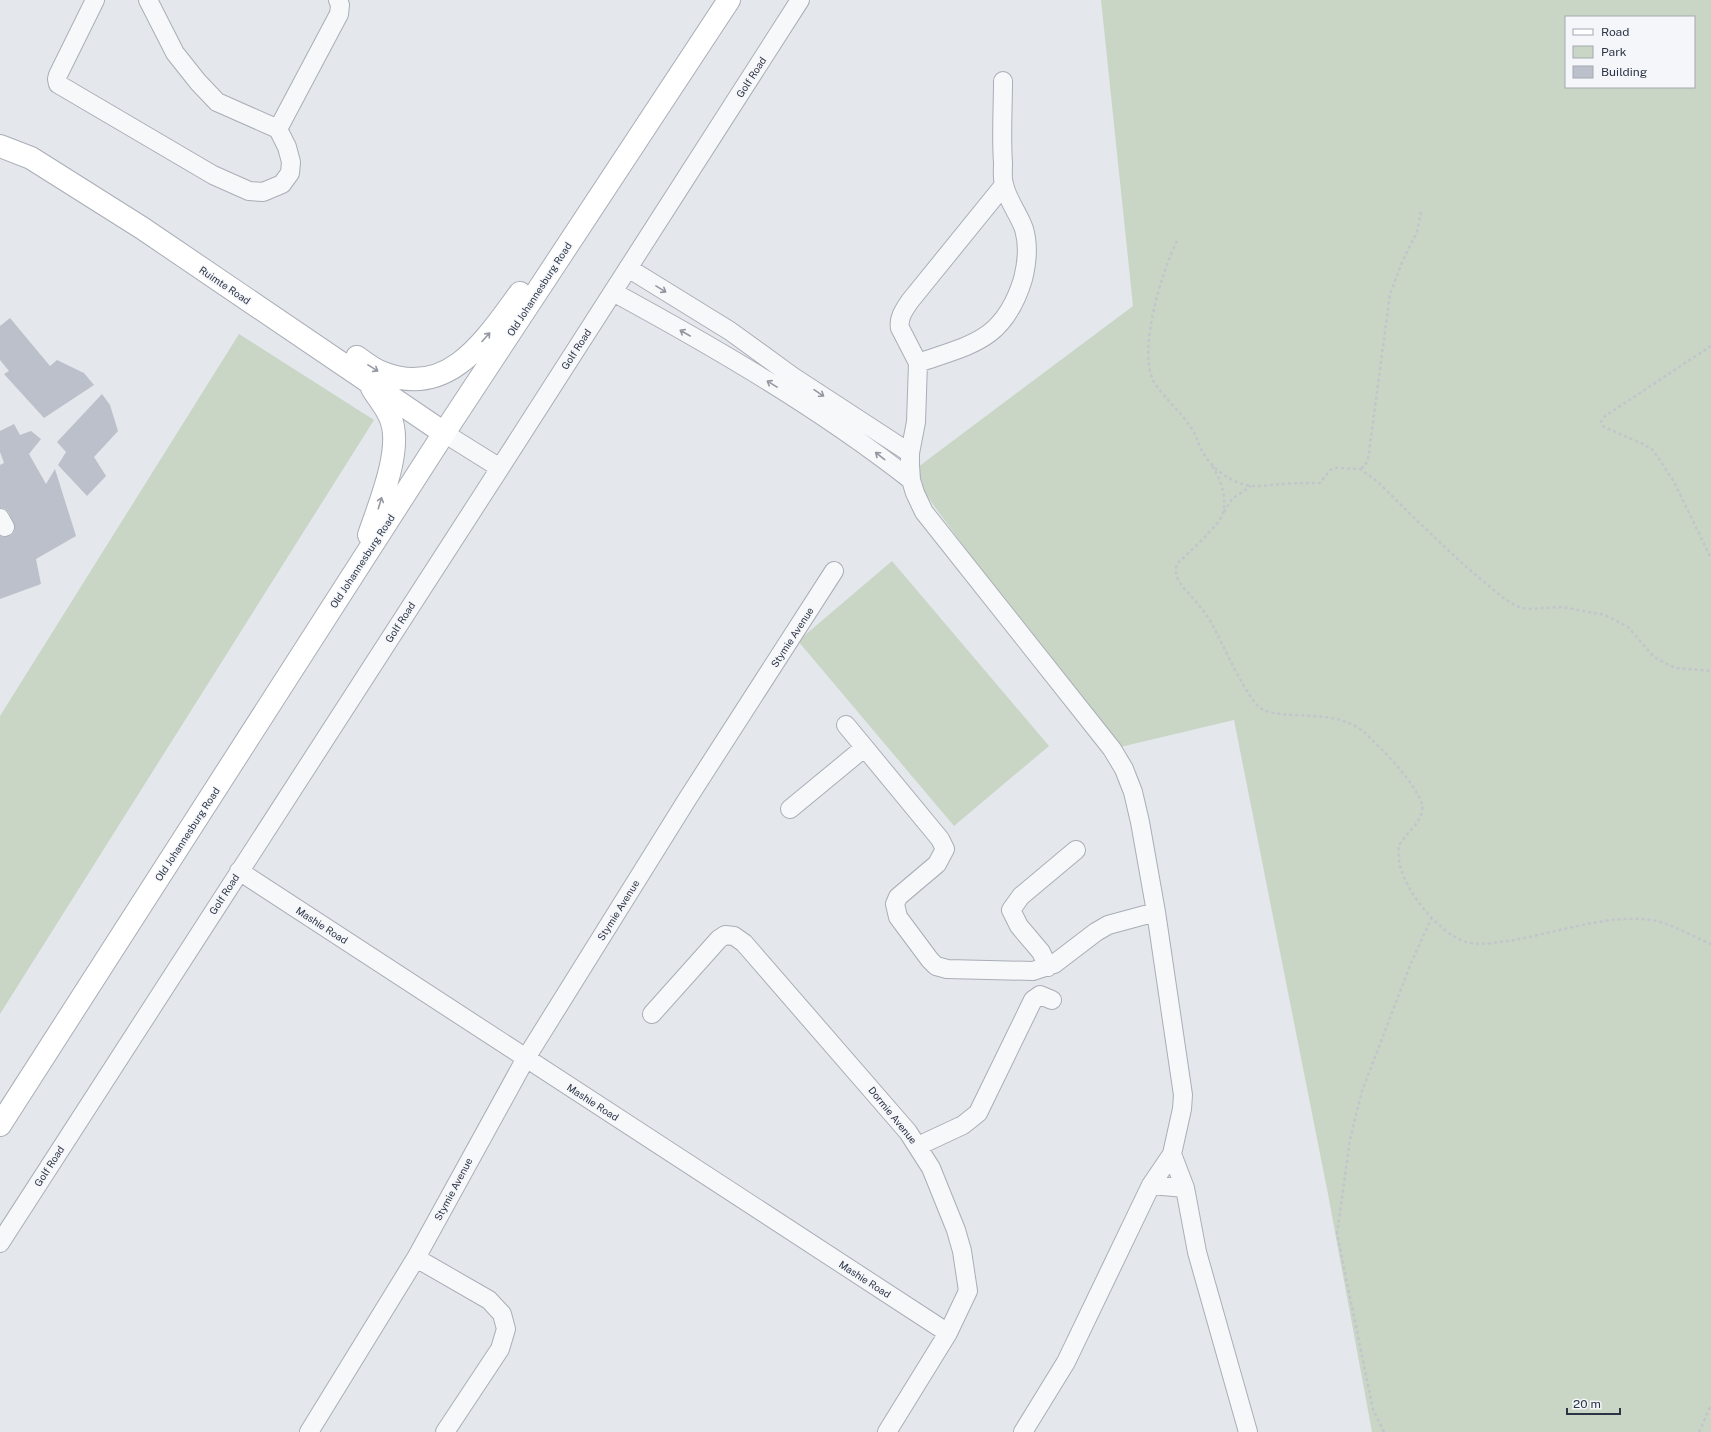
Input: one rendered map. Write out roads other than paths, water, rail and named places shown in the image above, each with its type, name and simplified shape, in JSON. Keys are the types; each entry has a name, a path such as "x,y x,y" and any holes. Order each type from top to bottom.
{"main road":[{"name":"Old Johannesburg Road","path":"0,1125 444,433 729,0"},
{"name":"Ruimte Road","path":"0,146 31,158 142,228 444,433"},
{"path":"183,256 262,297 382,373 404,380 426,379 450,370 472,354 490,334 534,273 560,244 578,230"},
{"path":"359,566 380,502 392,459 395,438 391,418 368,382"}],"street":[{"path":"96,0 58,75 58,84 213,175 249,191 263,192 282,184 290,173 291,162 287,146 278,129 217,102 198,82 175,53 148,0"},
{"path":"278,129 339,14 340,5 338,0"},
{"name":"Golf Road","path":"0,1243 800,0"},
{"path":"918,363 975,343 996,329 1007,316 1016,300 1026,267 1028,246 1024,229 1004,185 1002,148 1003,81"},
{"path":"1004,185 910,301 899,323 900,328 918,363 916,422 910,453 911,480 915,494 924,512 1112,749 1120,762 1133,792 1140,822 1156,912 1182,1082 1182,1109 1172,1154 1151,1185 1066,1362 1023,1432"},
{"path":"628,268 730,331 792,376 910,453"},
{"path":"613,292 668,322 784,392 870,448 911,480"},
{"path":"444,433 500,468"},
{"name":"Stymie Avenue","path":"309,1432 416,1258 526,1058 688,798 834,571"},
{"path":"846,725 940,839 945,849 937,864 898,897 895,904 898,917 936,966 947,969 1033,971 1054,964 1096,932 1108,925 1156,912"},
{"path":"790,809 864,748"},
{"path":"1048,967 1041,952 1019,926 1011,910 1021,896 1076,850"},
{"name":"Mashie Road","path":"239,871 948,1333"},
{"name":"Dormie Avenue","path":"652,1014 719,939 725,935 734,936 744,943 770,971 903,1126 918,1146 931,1168 956,1230 962,1251 968,1291 948,1333 887,1432"},
{"path":"918,1146 963,1125 978,1113 1033,1000 1040,995 1052,1000"},
{"path":"1172,1154 1185,1188 1198,1252 1248,1432"},
{"path":"1151,1185 1185,1188"},
{"path":"416,1258 489,1300 502,1314 506,1329 500,1349 445,1432"}]}
